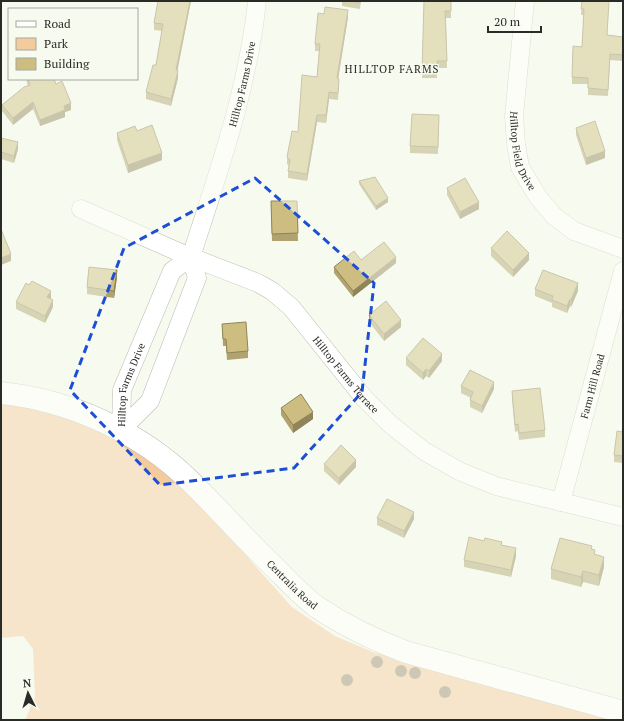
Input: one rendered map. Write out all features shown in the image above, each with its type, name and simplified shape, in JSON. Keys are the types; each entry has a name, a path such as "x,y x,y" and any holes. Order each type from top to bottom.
{"street":[{"name":"Hilltop Farms Drive","path":"121,430 150,400 196,278 191,257 242,92 254,27 257,1"},
{"name":"Hilltop Field Drive","path":"525,1 514,116 516,144 520,167 538,197 554,216 574,231 623,249"},
{"name":"Hilltop Farms Terrace","path":"81,209 191,257 258,283 272,291 291,307 364,398 390,424 424,451 459,471 496,486 623,517"},
{"name":"Hilltop Farms Drive","path":"121,430 122,390 172,271 191,257"},
{"name":"Farm Hill Road","path":"561,502 623,271"},
{"name":"Centralia Road","path":"1,394 42,400 71,408 121,430 156,452 190,480 239,533 316,606 346,626 378,642 406,652 623,712"}],"highlighted area":[{"path":"255,178 374,283 362,392 294,468 160,485 70,390 124,248"}],"green space":[{"path":"1,402 42,407 105,429 158,464 201,505 292,607 335,636 373,652 623,720 25,720 35,697 33,649 23,636 1,638"}],"building":[{"path":"158,1 190,1 176,70 178,71 171,99 146,92 153,65 156,65 163,24 154,23"},
{"path":"349,1 360,1 360,3"},
{"path":"424,1 451,1 451,11 445,11 447,61 437,61 437,71 422,71"},
{"path":"582,1 609,1 607,35 623,37 623,55 610,54 608,90 588,88 588,78 572,77 573,46 582,47 584,9 581,9"},
{"path":"325,7 348,10 337,78 339,79 338,93 329,92 326,115 317,115 307,174 288,171 290,160 287,157 292,131 298,132 302,75 317,77 320,44 315,44 318,13 324,14"},
{"path":"28,80 54,80 56,84 62,81 71,103 64,106 65,110 40,120 33,102 13,118 2,105 24,87 30,85"},
{"path":"412,114 439,115 438,147 410,146"},
{"path":"595,121 605,151 586,158 576,128"},
{"path":"152,125 162,153 128,165 117,133 135,126 137,131"},
{"path":"1,138 18,142 14,156 1,152"},
{"path":"375,177 388,198 376,206 359,181"},
{"path":"465,178 479,202 460,212 447,188"},
{"path":"271,201 297,201 298,233 272,234"},
{"path":"1,229 11,254 1,258"},
{"path":"507,231 529,253 513,270 491,248"},
{"path":"384,242 396,257 353,291 334,267 354,251 361,260"},
{"path":"89,267 117,270 114,291 87,287"},
{"path":"543,270 578,283 567,306 552,300 553,296 535,289"},
{"path":"32,281 51,291 47,297 53,300 45,316 16,302 26,283 29,285"},
{"path":"386,301 401,320 384,334 369,315"},
{"path":"246,322 248,351 227,353 226,339 223,339 222,324"},
{"path":"423,338 442,354 429,371 426,369 423,373 406,358"},
{"path":"470,370 494,382 482,406 470,400 473,392 461,386"},
{"path":"540,388 545,430 519,433 518,424 515,425 512,391"},
{"path":"301,394 313,412 293,425 281,408"},
{"path":"623,425 623,456 614,455 617,431 622,432"},
{"path":"341,445 356,460 339,478 324,464"},
{"path":"387,499 414,512 404,531 377,518"},
{"path":"469,537 484,541 485,538 502,542 501,545 516,548 511,570 464,560"},
{"path":"560,538 592,546 591,549 595,550 594,554 604,557 599,575 583,571 581,577 551,569"}],"district":[{"name":"HILLTOP FARMS","path":"392,69"}]}
